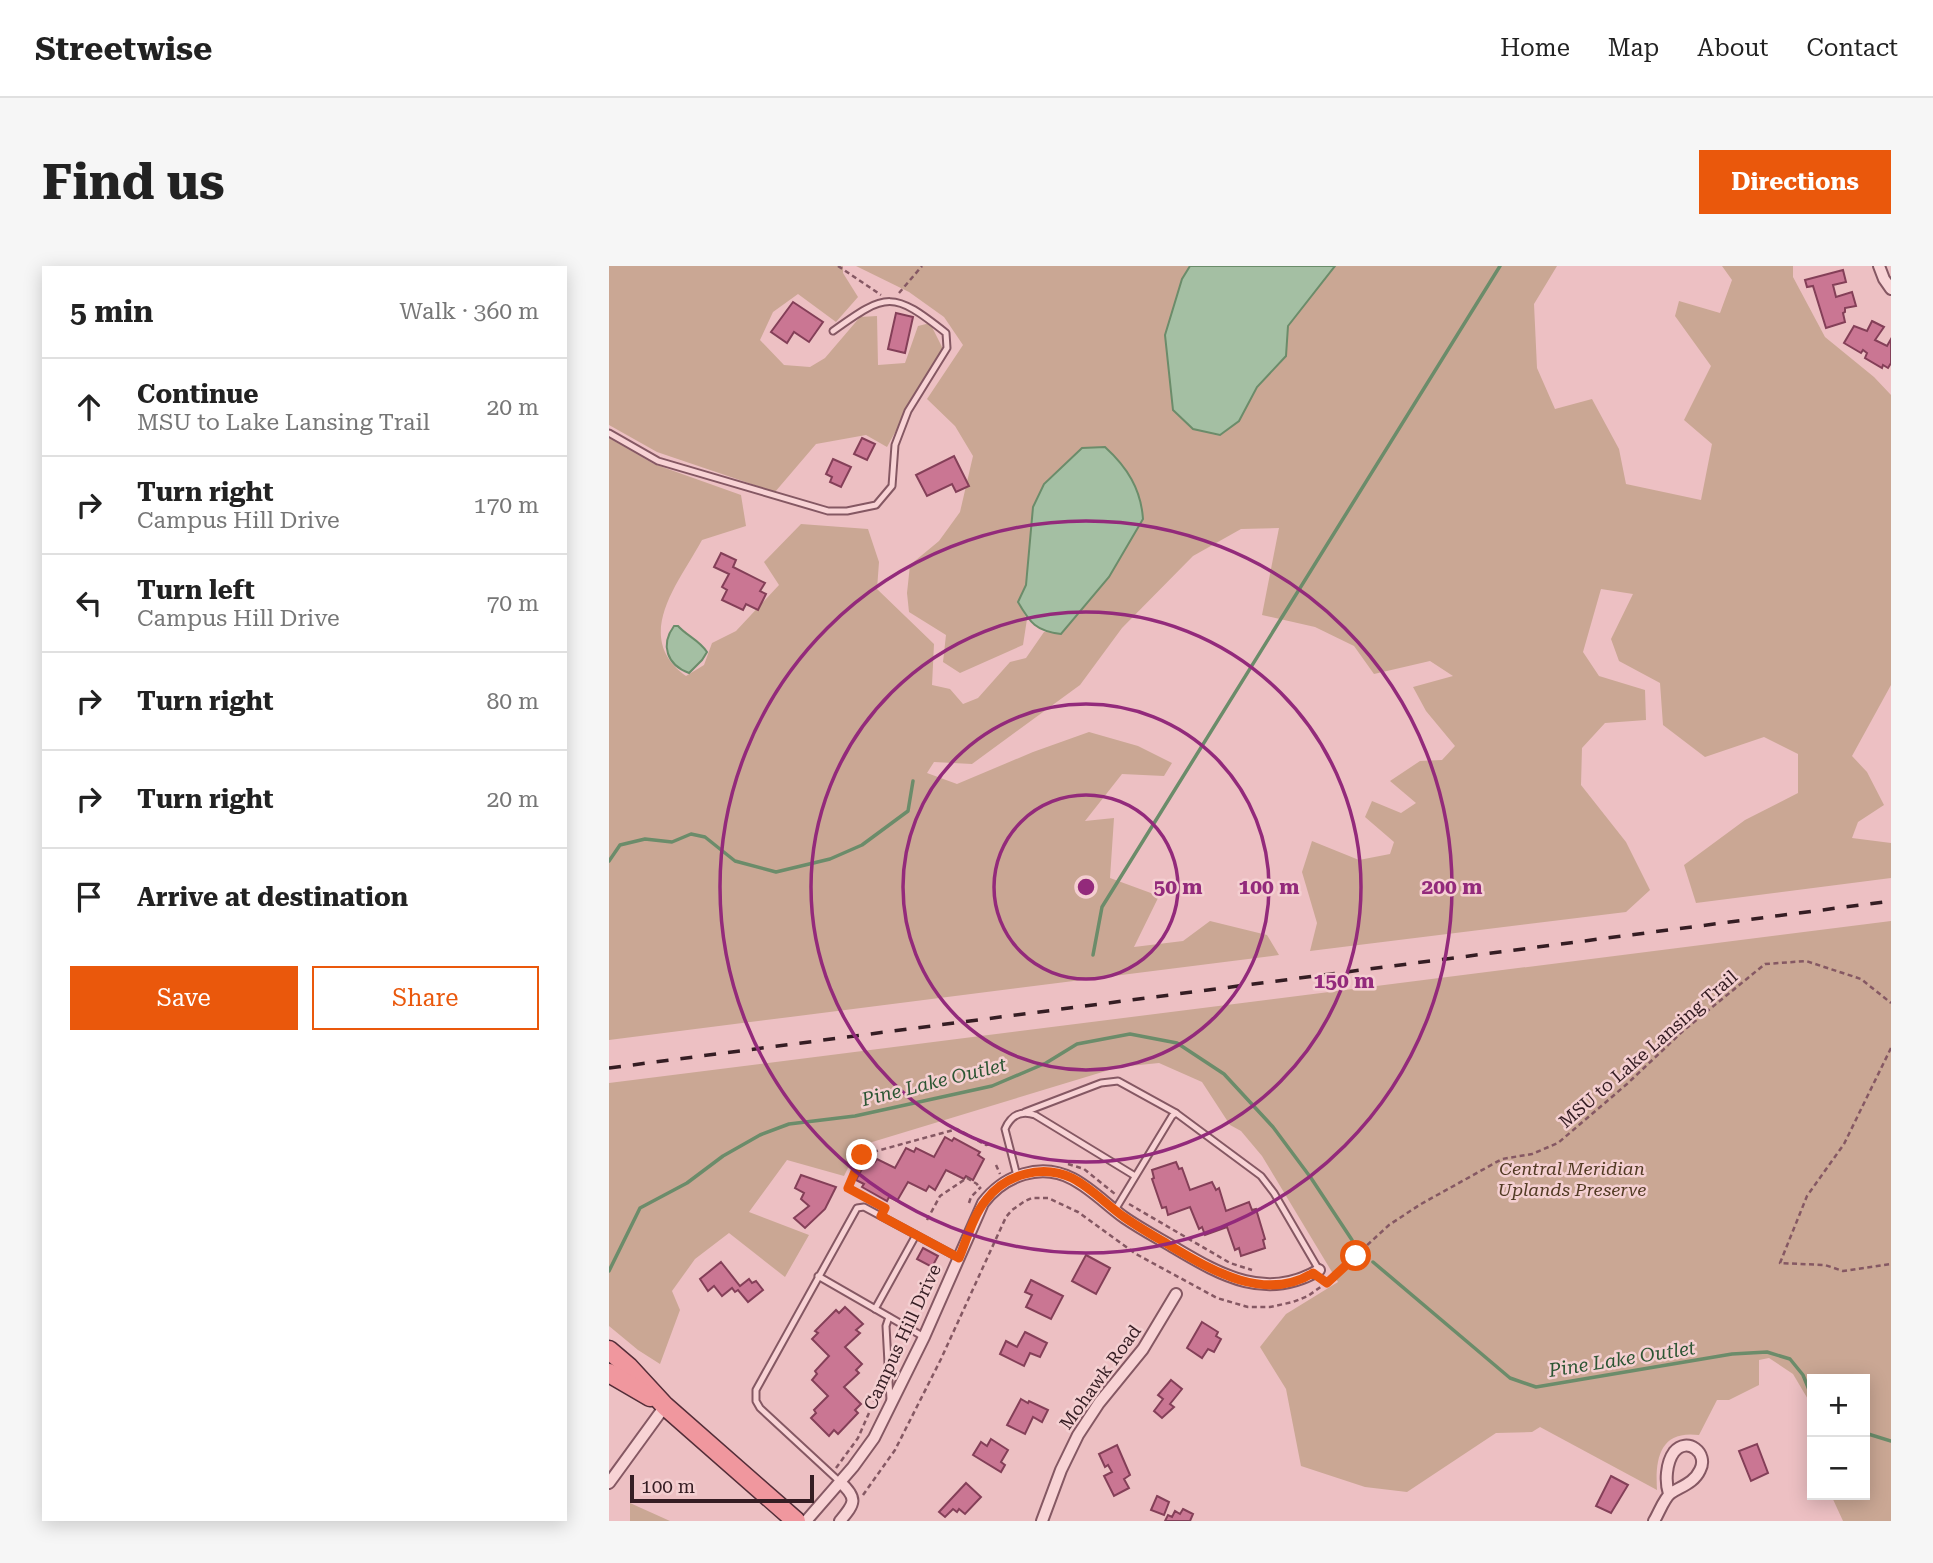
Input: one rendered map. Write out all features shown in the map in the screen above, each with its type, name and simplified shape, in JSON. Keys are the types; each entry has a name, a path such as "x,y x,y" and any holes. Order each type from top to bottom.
{"main road":[{"path":"609,1350 629,1367 665,1406 796,1521"},
{"path":"609,1373 665,1406"}],"street":[{"path":"1879,266 1891,289"},
{"name":"Campus Hill Drive","path":"806,1521 836,1478 862,1456 925,1337 983,1203 1016,1171 1044,1170 1072,1178 1115,1210 1209,1268 1238,1281 1289,1283 1304,1279 1316,1271"},
{"name":"Mohawk Road","path":"1042,1521 1061,1470 1078,1435 1099,1403 1154,1333 1176,1294"},
{"path":"609,1483 665,1406"},
{"path":"1654,1521 1669,1494 1689,1483 1702,1468 1703,1458 1700,1451 1686,1445 1679,1447 1672,1454 1667,1478 1669,1494"},
{"path":"836,1478 850,1491 853,1499 852,1506 840,1521"}],"lane":[{"path":"609,433 658,461 828,511 847,511 876,505 892,486 895,445 908,411 947,348 946,333 907,305 889,300 862,310 833,331"},
{"path":"1016,1171 1005,1129 1015,1115 1101,1083 1118,1081 1176,1113 1261,1176 1274,1193 1316,1271"},
{"path":"1025,1112 1035,1115 1136,1176"},
{"path":"1115,1210 1176,1113"},
{"path":"836,1478 760,1408 755,1398 756,1390 818,1276 857,1208 864,1207 959,1258"},
{"path":"875,1308 916,1235"},
{"path":"818,1276 925,1337"},
{"path":"889,1317 886,1326 890,1405"}],"path":[{"path":"838,266 889,300 904,290 922,266"},
{"name":"MSU to Lake Lansing Trail","path":"864,1493 895,1450 941,1359 1006,1217 1011,1210 1025,1201 1048,1198 1068,1208 1136,1254 1217,1298 1248,1307 1270,1307 1293,1302 1327,1283 1389,1225 1421,1204 1502,1159 1532,1154 1558,1143 1627,1084 1683,1031 1765,964 1806,961 1861,979 1891,1003"},
{"path":"1891,1048 1844,1144 1807,1196 1780,1263 1825,1265 1843,1271 1891,1264"},
{"path":"881,1216 885,1208 848,1188 862,1155 957,1129 986,1145 991,1144"},
{"path":"1066,1163 1084,1169 1121,1199 1230,1263 1255,1270"},
{"path":"996,1165 1000,1174 1016,1171"},
{"path":"927,1220 940,1196 967,1178 979,1188"},
{"path":"968,1207 971,1197 989,1181"},
{"path":"1316,1271 1327,1283"},
{"path":"836,1478 858,1438 888,1371 913,1330"}],"green space":[{"path":"609,266 843,266 843,273 858,297 836,322 798,294 773,312 760,340 784,365 810,367 825,358 860,317 877,316 878,365 905,363 918,326 930,323 944,351 924,380 887,447 866,435 816,444 775,492 657,452 609,425"},
{"path":"856,266 1190,266 1182,279 1239,421 1257,387 1286,356 1288,326 1335,266 1557,266 1534,304 1537,368 1555,409 1592,399 1619,449 1626,484 1701,500 1712,444 1684,420 1711,366 1675,316 1679,301 1720,313 1732,280 1722,266 1793,266 1793,277 1825,337 1874,377 1891,395 1891,685 1852,756 1867,772 1884,805 1858,822 1852,838 1891,843 1891,878 1696,903 1684,865 1745,820 1798,793 1798,754 1764,737 1705,757 1663,725 1660,683 1619,661 1611,639 1633,594 1601,589 1583,652 1599,676 1645,690 1646,720 1605,723 1582,748 1581,785 1626,842 1650,890 1626,912 1310,951 1317,923 1302,872 1312,841 1359,860 1390,854 1394,842 1365,817 1372,801 1401,813 1416,803 1390,781 1420,761 1442,760 1455,746 1426,711 1413,687 1453,676 1430,661 1374,674 1354,646 1315,627 1262,615 1279,528 1241,529 1193,556 1122,628 1080,685 972,764 934,762 927,773 957,784 1089,732 1138,746 1172,763 1164,776 1122,774 1085,821 1114,818 1110,878 1159,896 1134,947 1183,941 1210,921 1267,935 1279,955 609,1040 609,438 654,464 741,495 746,526 702,540 672,592 665,610 661,627 662,644 670,661 686,676 704,665 712,643 736,631 779,585 764,562 801,524 868,529 879,562 877,589 934,644 932,685 950,689 963,704 978,698 1010,662 1026,658 1044,632 1061,633 1082,448 1033,507 1026,585 1018,602 1027,619 1023,645 960,673 943,662 946,635 909,612 907,593 910,565 939,541 960,512 973,456 955,426 927,399 963,345 944,317 909,292"},
{"name":"Central Meridian Uplands Preserve","path":"1891,921 1891,1521 1843,1521 1833,1500 1870,1500 1870,1374 1807,1374 1807,1398 1793,1374 1769,1358 1759,1360 1759,1385 1729,1400 1717,1400 1699,1435 1676,1437 1668,1442 1659,1457 1657,1490 1540,1427 1532,1432 1496,1433 1407,1492 1365,1487 1301,1466 1286,1389 1260,1347 1286,1314 1338,1282 1262,1156 1241,1131 1230,1125 1202,1082 1159,1063 1119,1067 859,1146 844,1176 787,1160 749,1212 809,1235 785,1277 729,1233 695,1259 672,1291 680,1310 660,1364 609,1326 609,1083"},
{"path":"630,1503 670,1521 630,1521"}],"shaded area":[{"path":"1190,266 1335,266 1288,326 1286,356 1257,387 1239,421 1220,435 1193,429 1173,410 1165,335 1182,279"},
{"path":"1105,447 1132,479 1143,519 1109,577 1061,634 1045,631 1030,621 1018,602 1026,585 1033,507 1044,484 1082,448"},
{"path":"674,626 678,626 707,652 689,673 675,665 668,654 667,640"}],"building":[{"path":"1843,270 1846,282 1833,285 1836,297 1852,292 1856,306 1845,308 1845,322 1826,328 1813,286 1807,287 1805,280"},
{"path":"793,302 823,322 809,342 794,332 787,343 771,332"},
{"path":"896,313 913,317 905,353 888,349"},
{"path":"1872,321 1884,327 1875,340 1887,346 1891,339 1891,363 1888,368 1883,365 1882,368 1865,358 1867,353 1863,350 1861,353 1844,343 1854,326 1867,331"},
{"path":"862,438 875,444 867,460 854,454"},
{"path":"954,456 969,486 956,492 952,484 927,496 916,475"},
{"path":"833,459 851,467 841,487 830,482 832,477 826,474"},
{"path":"721,553 736,560 733,567 765,583 760,591 766,594 758,610 746,604 743,610 722,600 727,590 722,587 729,574 714,567"},
{"path":"945,1137 952,1141 954,1138 980,1152 978,1155 984,1159 973,1180 966,1176 964,1179 946,1170 935,1190 929,1186 926,1191 908,1182 897,1201 889,1197 887,1201 862,1187 864,1184 856,1180 868,1158 875,1162 877,1159 895,1168 906,1148 914,1152 916,1148 934,1157"},
{"path":"1176,1162 1179,1169 1182,1168 1190,1190 1212,1182 1216,1190 1219,1188 1226,1211 1249,1202 1252,1210 1256,1209 1265,1248 1241,1256 1239,1248 1235,1250 1227,1227 1205,1235 1202,1227 1199,1229 1190,1207 1168,1215 1166,1207 1162,1208 1152,1179 1152,1170"},
{"path":"801,1175 836,1187 825,1209 805,1228 794,1218 809,1206 801,1199 804,1193 795,1188"},
{"path":"923,1248 938,1256 932,1267 917,1259"},
{"path":"1086,1255 1110,1268 1096,1294 1072,1281"},
{"path":"721,1262 740,1286 749,1279 752,1283 756,1281 763,1290 748,1302 738,1290 735,1292 732,1288 722,1296 714,1286 708,1291 700,1279"},
{"path":"1031,1280 1063,1296 1051,1319 1026,1307 1032,1295 1025,1292"},
{"path":"845,1307 863,1324 856,1330 860,1333 845,1347 862,1364 856,1370 859,1373 844,1387 861,1404 855,1410 858,1413 838,1434 834,1430 829,1436 811,1418 816,1413 814,1410 828,1396 812,1380 817,1374 815,1371 829,1356 812,1339 818,1333 815,1331 836,1310 839,1313"},
{"path":"1202,1322 1218,1332 1216,1336 1221,1339 1214,1352 1208,1349 1202,1358 1187,1348"},
{"path":"1025,1332 1047,1343 1040,1357 1030,1353 1024,1366 1000,1354 1006,1341 1017,1347"},
{"path":"1171,1380 1182,1389 1170,1404 1174,1407 1162,1418 1154,1411 1163,1399 1158,1395"},
{"path":"1021,1399 1048,1410 1042,1422 1033,1417 1025,1434 1007,1425"},
{"path":"991,1439 1008,1450 1001,1462 1005,1465 1001,1472 973,1455 981,1442 987,1446"},
{"path":"1757,1444 1768,1473 1751,1481 1739,1451"},
{"path":"1117,1445 1130,1475 1124,1479 1129,1488 1114,1496 1104,1476 1112,1472 1108,1465 1105,1467 1099,1454"},
{"path":"1611,1476 1628,1485 1611,1513 1596,1506"},
{"path":"966,1483 981,1497 965,1514 959,1509 957,1512 953,1509 945,1517 939,1512"},
{"path":"1157,1496 1169,1502 1164,1515 1151,1510"},
{"path":"1183,1509 1193,1514 1190,1521 1165,1521 1168,1515 1172,1517 1175,1511 1180,1514"}],"waterway":[{"path":"1093,955 1102,907 1500,266"},
{"path":"609,861 620,845 645,839 672,842 691,834 705,837 735,861 776,872 830,859 862,845 908,811 913,781"},
{"name":"Pine Lake Outlet","path":"609,1271 640,1208 687,1183 723,1156 760,1135 789,1124 855,1116 992,1086 1046,1063 1077,1044 1130,1034 1177,1043 1224,1074 1273,1127 1352,1240"},
{"name":"Pine Lake Outlet","path":"1373,1262 1510,1378 1536,1387 1732,1354 1767,1352 1790,1359 1807,1385"},
{"name":"Pine Lake Outlet","path":"1870,1435 1891,1441"}],"railway":[{"path":"609,1068 1891,901"}],"route":[{"path":"862,1155 848,1188 885,1208 881,1216 959,1258 988,1197 1006,1181 1044,1170 1072,1178 1126,1219 1209,1268 1238,1281 1289,1283 1313,1273 1327,1283 1356,1256"}]}
